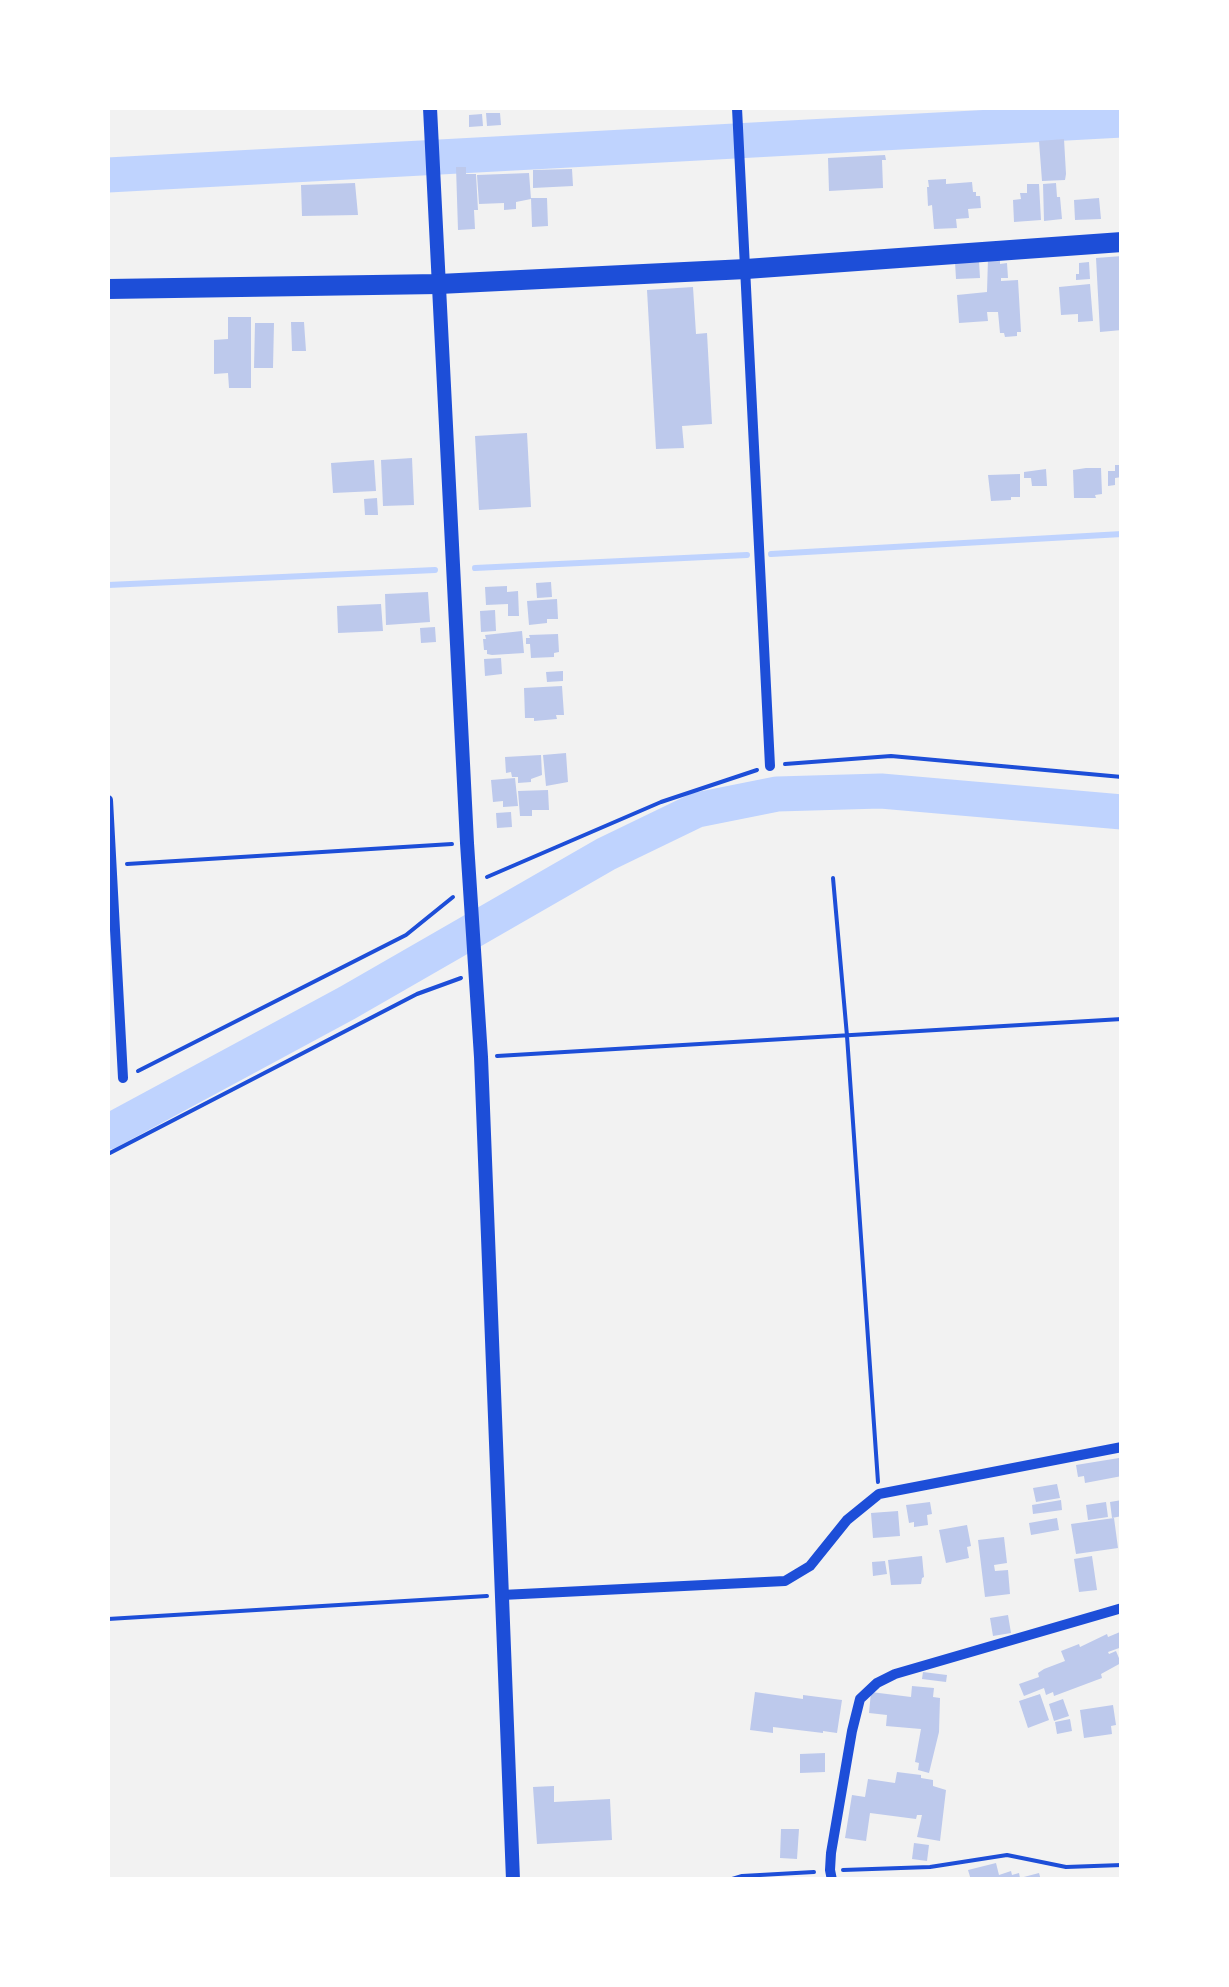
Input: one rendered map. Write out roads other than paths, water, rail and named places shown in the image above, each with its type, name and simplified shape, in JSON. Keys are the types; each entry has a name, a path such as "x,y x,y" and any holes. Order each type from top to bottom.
{"highway":[{"path":"108,289 439,284 746,269 1122,242"}],"street":[{"path":"430,108 466,843 482,1056 513,1880"},
{"path":"737,108 770,766"},
{"path":"108,800 123,1078"},
{"path":"502,1595 785,1581 810,1566 846,1520 879,1494 1122,1447"},
{"path":"831,1875 852,1732 860,1700 877,1683 894,1674 1122,1608"}],"waterway":[{"path":"108,175 1122,120"},
{"path":"771,554 1122,534"},
{"path":"475,568 747,555"},
{"path":"108,585 435,570"},
{"path":"108,1132 347,1003 606,854 697,810 777,794 881,791 1122,812"}]}
